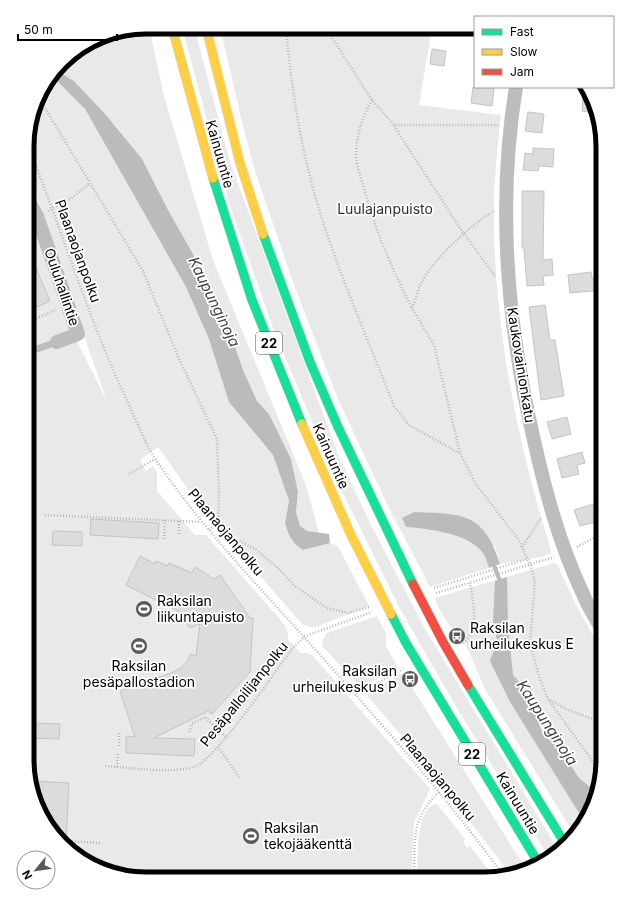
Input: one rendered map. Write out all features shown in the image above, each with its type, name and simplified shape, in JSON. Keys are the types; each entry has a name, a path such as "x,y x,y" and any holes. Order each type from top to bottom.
{"highway":[{"name":"Kainuuntie","path":"174,34 214,187 252,300 298,415 351,535 406,643 536,859"},
{"name":"Kainuuntie","path":"208,34 244,175 282,290 326,403 380,518 443,641 562,840"}],"street":[{"name":"Kaukovainionkatu","path":"516,88 507,186 507,254 514,331 535,447 561,555 596,618"},
{"name":"Ouluhallintie","path":"34,209 38,216 78,334 57,342"}],"lane":[{"path":"34,350 57,342"}],"path":[{"path":"287,34 295,108 314,190 327,234 394,406 409,425 460,453"},
{"path":"330,34 372,100 394,126 464,234 500,281"},
{"path":"372,100 362,117 356,156 358,168 383,248 412,308 434,345 460,453 476,484 518,539 530,564 535,581 530,644 548,699 596,766"},
{"path":"43,104 143,271 179,359 217,439 219,496 218,523 235,539 254,549 278,568 296,587 327,608 348,613 370,607"},
{"path":"394,126 502,125"},
{"name":"Plaanaojanpolku","path":"34,160 53,208 85,302 112,367 155,459 202,522 439,792 500,871"},
{"path":"53,208 73,197 90,183"},
{"path":"412,308 422,282 432,266 484,216 497,208"},
{"path":"129,474 155,459"},
{"path":"522,548 543,514"},
{"path":"46,515 165,519 202,522"},
{"path":"164,539 165,519"},
{"path":"179,520 179,534"},
{"path":"209,530 218,523"},
{"path":"435,593 561,555 596,537"},
{"path":"433,588 506,567 527,559"},
{"path":"462,643 469,636 472,626 474,610 470,583"},
{"name":"Pesäpalloilijanpolku","path":"104,766 179,770 197,766 218,747 293,648 304,637 372,612"},
{"path":"355,695 404,669"},
{"path":"548,699 566,709 596,720"},
{"path":"189,732 193,723 205,717 226,737"},
{"path":"118,746 119,732"},
{"path":"218,747 239,777"},
{"path":"118,752 118,767"},
{"path":"414,872 417,824 424,808 439,792"},
{"path":"69,841 101,843"}],"green space":[{"path":"151,34 164,96 213,260 306,485 319,533 307,531 300,526 296,512 298,492 291,459 269,414 257,401 243,370 230,332 219,316 193,254 160,196 118,128 74,81 61,73 72,62 84,53 110,40 124,36"},
{"path":"184,34 196,34 230,162 338,454 370,523 424,627 556,846 546,853 455,705 399,607 335,477 273,328 230,206"},
{"name":"Luulajanpuisto","path":"222,34 431,34 419,105 501,115 494,197 495,265 499,306 504,348 519,432 540,514 552,553 542,557 500,564 495,547 431,513 414,512 406,527 448,533 468,541 483,553 489,568 430,587 386,502 338,399 294,285 255,171"},
{"name":"Raksilan liikuntapuisto","path":"56,80 85,109 186,287 209,339 255,433 273,455 289,501 285,523 303,550 330,543 338,546 369,606 316,627 310,627 302,624 205,513 158,447 140,460 146,471 153,466 157,472 157,491 195,535 206,535 284,624 288,633 288,639 300,653 307,653 313,656 430,789 414,823 411,872 132,871 117,868 90,857 67,839 49,816 38,789 34,760 34,225 67,321 107,401 38,200 34,195 34,146 36,124 43,103"},
{"path":"554,563 557,564 576,605 596,641 596,767 590,796 577,822 571,830 485,689 466,645 456,629 453,631 438,607 435,598"},
{"path":"377,616 386,633 386,646 398,668 361,688 323,647 322,641 327,633"},
{"path":"403,673 523,865 507,870 431,770 365,693"},
{"path":"437,804 465,839 463,841 467,848 470,846 490,872 417,872 421,824 430,807"}],"shaded area":[{"name":"Kaupunginoja","path":"61,73 74,81 107,116 142,159 168,210 193,254 219,316 230,332 243,370 257,401 269,414 291,459 298,492 296,512 300,526 307,531 329,534 330,543 303,550 295,544 289,535 285,523 289,501 273,455 229,402 209,339 186,287 85,109 56,80"},
{"path":"414,512 445,514 469,519 487,534 494,547 500,564 489,568 486,558 476,546 448,533 406,527 402,518"},
{"name":"Kaupunginoja","path":"507,577 508,626 513,675 526,690 544,737 556,743 579,778 592,789 581,815 510,702 490,661 497,641 493,622 495,581"}],"building":[{"path":"432,49 446,51 444,66 430,64"},
{"path":"473,87 494,88 492,106 471,103"},
{"path":"583,98 585,98 591,112 582,111"},
{"path":"528,112 544,114 542,133 525,131"},
{"path":"533,148 554,149 553,167 539,166 538,171 523,170 525,153 533,154"},
{"path":"522,191 544,191 543,260 552,259 553,275 543,276 544,285 527,286 524,248 522,248"},
{"path":"34,263 50,301 34,308"},
{"path":"591,272 592,278 596,278 596,291 570,293 568,275"},
{"path":"545,305 550,340 555,340 564,396 541,400 529,307"},
{"path":"567,417 571,434 552,439 547,422"},
{"path":"582,452 585,463 577,465 579,474 562,478 557,459"},
{"path":"594,504 596,511 596,514 593,515 595,522 580,526 574,510"},
{"path":"91,519 159,523 158,539 90,535"},
{"path":"53,531 82,532 82,546 52,545"},
{"path":"140,556 155,564 156,561 168,566 169,563 192,573 195,567 214,579 220,575 250,618 253,618 250,672 212,714 208,711 154,738 195,739 194,756 126,753 126,736 135,737 120,691 171,673 181,668 188,660 190,654 196,656 200,624 190,628 178,611 126,585"},
{"path":"34,723 60,724 59,739 34,738"},
{"path":"36,781 69,783 66,838 49,816 43,803"}],"waterway":[{"name":"Kaupunginoja","path":"493,563 501,584"}],"traffic: fast":[{"path":"213,178 252,300 302,424"},
{"path":"263,234 310,362 338,427 413,584"},
{"path":"391,614 406,643 536,859"},
{"path":"468,685 562,840"}],"traffic: slow":[{"path":"174,34 213,178"},
{"path":"208,34 240,163 263,234"},
{"path":"302,424 351,535 391,614"}],"traffic: jam":[{"path":"413,584 443,642 468,685"}],"place":[{"name":"Raksilan liikuntapuisto","path":"144,609"},
{"name":"Raksilan urheilukeskus E","path":"457,636"},
{"name":"Raksilan pesäpallostadion","path":"139,646"},
{"name":"Raksilan urheilukeskus P","path":"410,679"},
{"name":"Raksilan tekojääkenttä","path":"251,836"}]}
